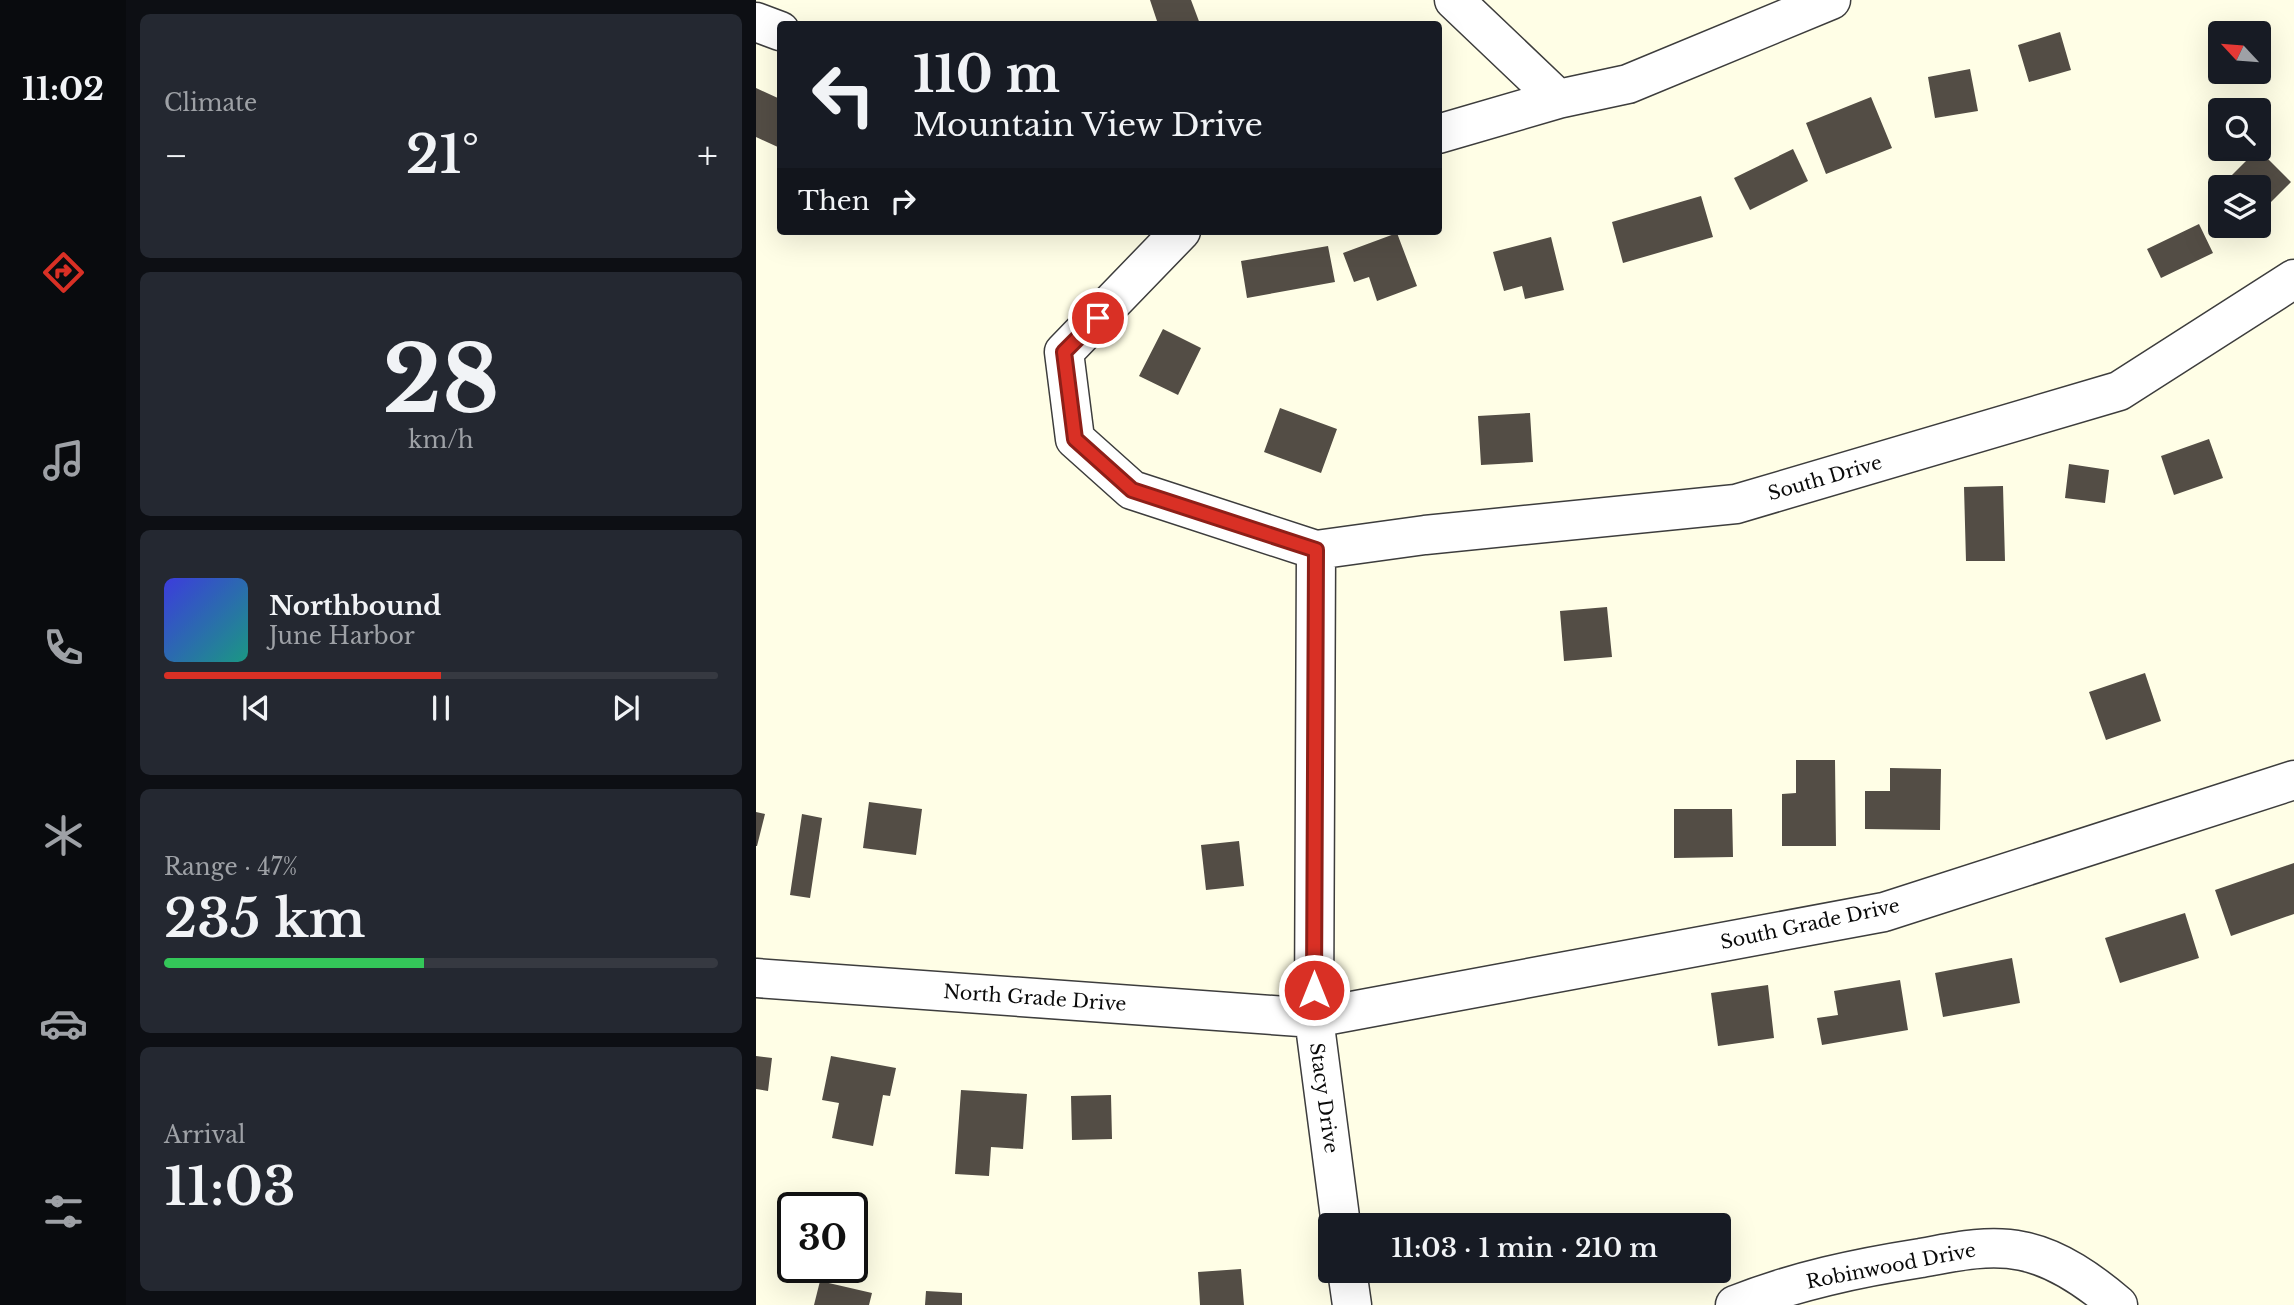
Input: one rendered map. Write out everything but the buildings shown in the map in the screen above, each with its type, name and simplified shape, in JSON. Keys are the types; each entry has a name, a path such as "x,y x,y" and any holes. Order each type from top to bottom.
{"street":[{"path":"1454,0 1558,99"},
{"path":"1442,133 1558,99 1628,84 1831,0"},
{"path":"756,22 777,29"},
{"path":"1177,235 1064,352 1075,439 1132,490 1316,550"},
{"name":"South Drive","path":"1316,550 1426,536 1736,505 2119,391 2294,279"},
{"name":"Stacy Drive","path":"1316,550 1314,1018 1339,1213"},
{"name":"South Grade Drive","path":"1314,1018 1884,912 2294,780"},
{"name":"North Grade Drive","path":"756,978 1314,1018"},
{"name":"Robinwood Drive","path":"1735,1305 1819,1276 1984,1248 2022,1251 2057,1264 2097,1287 2119,1305"},
{"path":"1349,1283 1352,1305"}],"route":[{"path":"1098,318 1064,352 1075,439 1132,490 1316,550 1314,990"}]}
